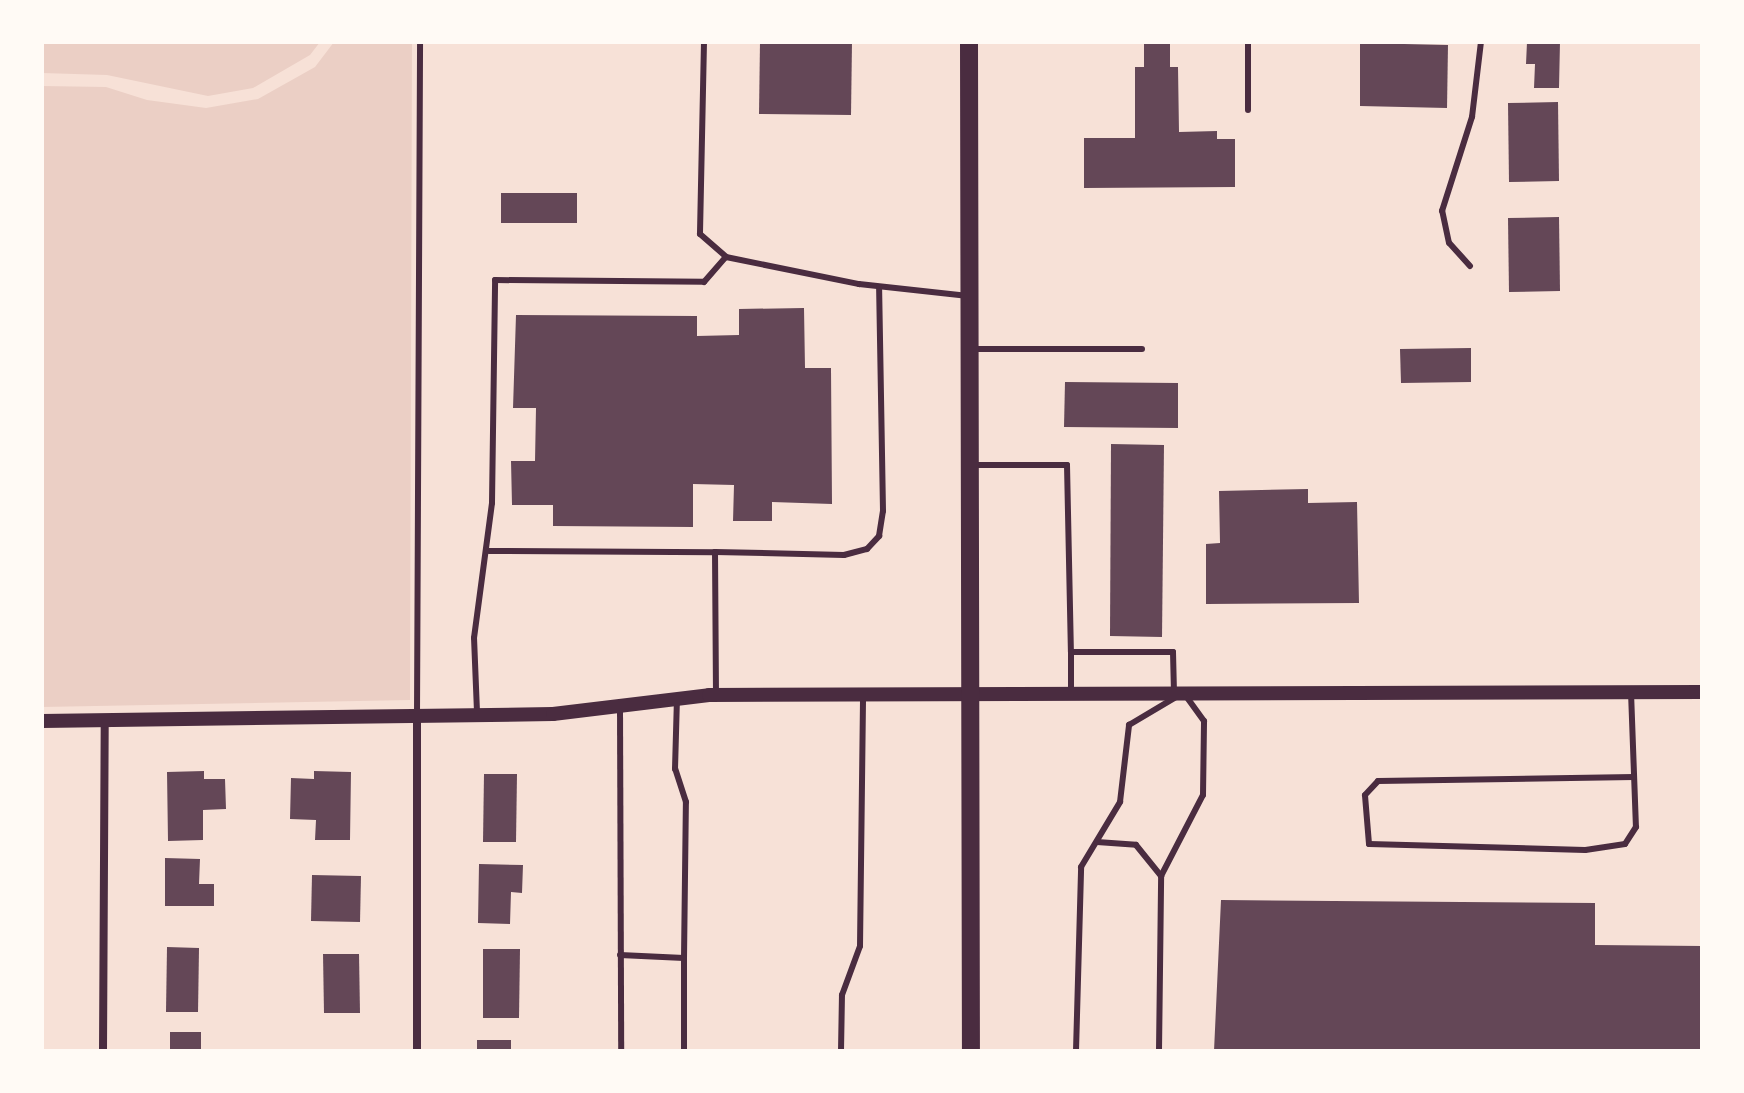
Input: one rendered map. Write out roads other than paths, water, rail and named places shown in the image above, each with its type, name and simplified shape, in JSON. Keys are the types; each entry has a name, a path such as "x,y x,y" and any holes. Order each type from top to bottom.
{"main road":[{"path":"969,42 971,1051"}],"street":[{"path":"42,721 553,714 716,695 1702,692"},
{"path":"417,716 417,1051"},
{"path":"103,1051 105,722"}],"lane":[{"path":"417,716 420,42"},
{"path":"704,42 700,234 726,257 879,287 969,296"},
{"path":"1248,42 1248,110"},
{"path":"1470,266 1442,230 1442,211 1472,117 1481,42"},
{"path":"477,715 474,638 489,551 495,280 704,282 726,257"},
{"path":"489,551 844,555 867,549 879,536 883,511 879,287"},
{"path":"969,349 1142,349"},
{"path":"969,465 1067,465 1071,694"},
{"path":"715,552 716,695"},
{"path":"1071,652 1173,652 1178,693 1204,721 1203,795 1161,876 1159,1051"},
{"path":"1631,692 1636,827 1625,844 1585,850 1369,844 1365,795 1378,781 1634,777"},
{"path":"1076,1051 1081,867 1120,802 1129,725 1178,693"},
{"path":"841,1051 842,995 860,946 863,694"},
{"path":"677,698 675,769 686,802 684,1051"},
{"path":"620,704 621,1051"},
{"path":"1097,842 1136,845 1161,876"},
{"path":"620,955 684,958"}]}
